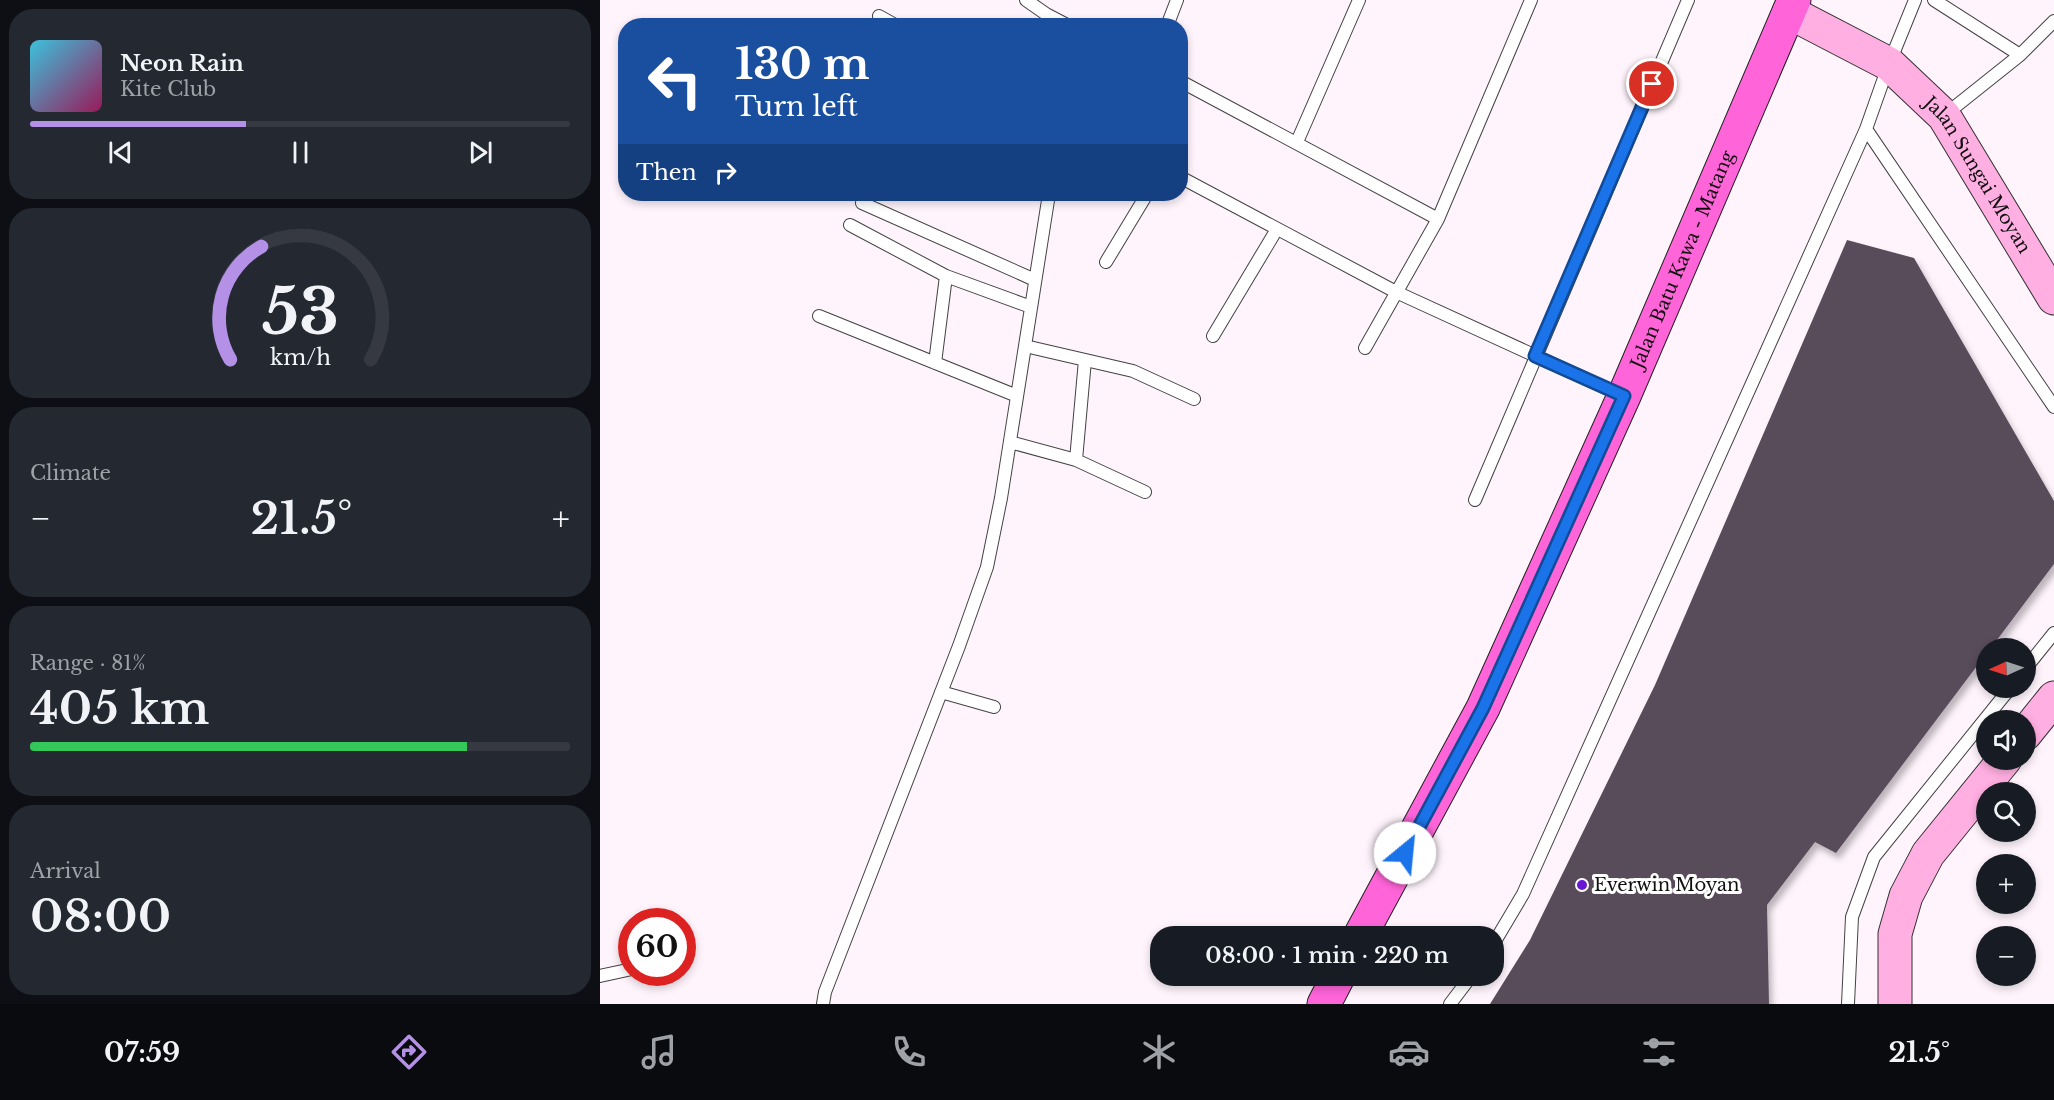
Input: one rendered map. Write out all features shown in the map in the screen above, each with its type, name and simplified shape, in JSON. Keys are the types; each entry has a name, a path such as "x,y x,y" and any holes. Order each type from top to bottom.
{"main road":[{"name":"Jalan Batu Kawa - Matang","path":"1365,926 1483,708 1624,396 1791,6"},
{"path":"1324,1004 1334,986"}],"street":[{"name":"Jalan Sungai Moyan","path":"1791,6 1888,64 1944,116 2054,298"},
{"path":"2036,720 2054,698"},
{"path":"1895,1004 1895,934 1906,896 1928,854 1995,770"}],"lane":[{"path":"1026,0 1054,18"},
{"path":"1170,18 1177,0"},
{"path":"1297,142 1359,0"},
{"path":"1365,348 1438,219 1532,0"},
{"path":"1475,500 1688,0"},
{"path":"1504,926 1523,894 1866,129 1888,64 1915,0"},
{"path":"1934,0 2020,55"},
{"path":"879,16 883,18"},
{"path":"1944,116 2020,55 2054,21"},
{"path":"1188,85 1438,219"},
{"path":"1866,129 2054,407"},
{"path":"1188,181 1396,292 1624,396"},
{"path":"823,1004 825,992 987,567 1001,498 1048,201"},
{"path":"1106,262 1143,201"},
{"path":"862,203 1035,280"},
{"path":"850,225 946,276 1031,307"},
{"path":"1214,336 1277,229"},
{"path":"934,363 946,276"},
{"path":"819,316 1017,396"},
{"path":"1025,346 1133,371 1194,399"},
{"path":"1076,460 1085,360"},
{"path":"1010,442 1076,460 1145,492"},
{"path":"2036,655 2054,633"},
{"path":"941,692 994,707"},
{"path":"1848,1004 1852,917 1874,857 2001,698"},
{"path":"600,976 618,972"},
{"path":"1450,1004 1464,986"}],"building":[{"path":"1847,240 1914,258 2054,501 2054,564 1998,638 1976,638 1976,667 1836,853 1815,842 1767,905 1769,1004 1490,1004 1501,986 1504,986 1504,982 1530,940 1655,685"}],"place":[{"name":"Everwin Moyan","path":"1582,885"}],"route":[{"path":"1405,853 1483,708 1624,396 1535,356 1652,84"}]}
